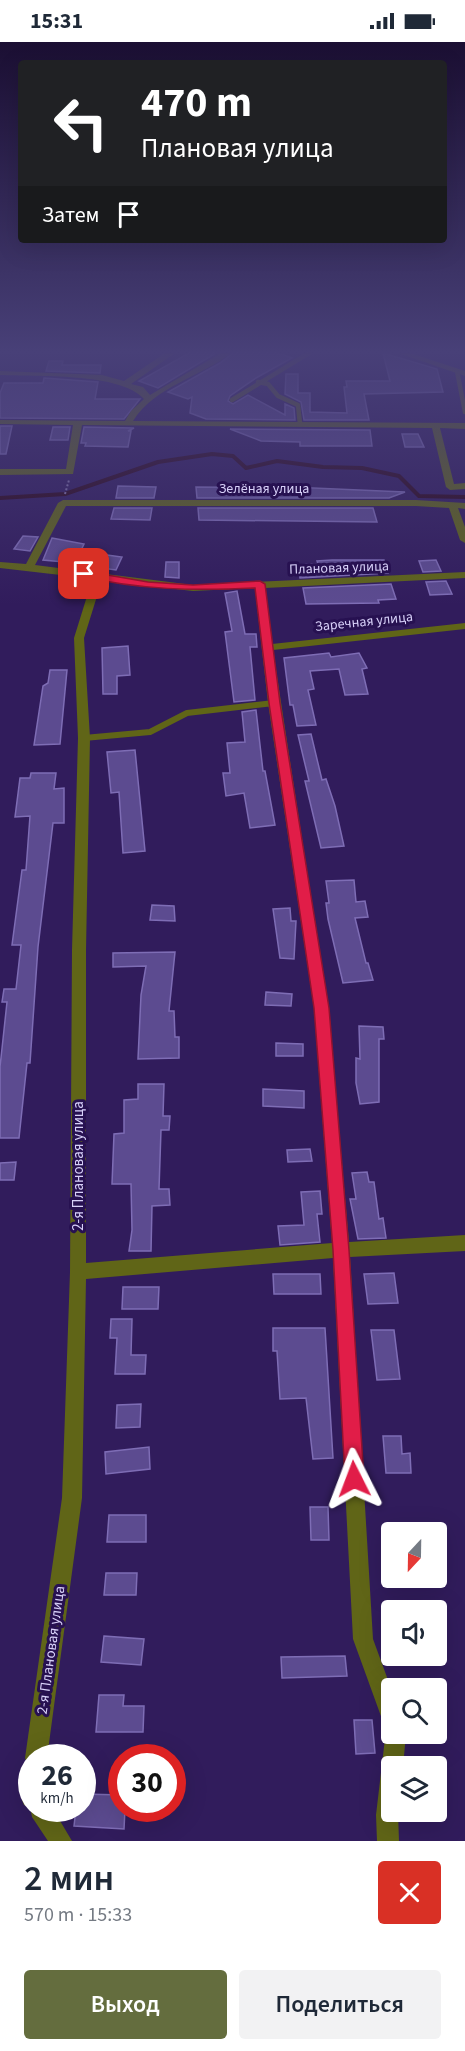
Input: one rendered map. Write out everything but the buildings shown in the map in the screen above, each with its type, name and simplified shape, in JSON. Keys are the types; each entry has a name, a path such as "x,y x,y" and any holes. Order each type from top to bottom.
{"street":[{"path":"0,472 70,472 76,437"},
{"path":"438,437 450,487 465,486"},
{"path":"28,567 63,502"},
{"name":"Зелёная улица","path":"63,502 404,503 465,506"},
{"path":"453,507 465,540"},
{"name":"Плановая улица","path":"0,565 102,576 148,585 193,588 465,575"},
{"name":"2-я Плановая улица","path":"38,1744 72,1498 78,1272 79,950 84,738 79,638 93,593 102,576"},
{"path":"260,584 274,703 321,1008 341,1250 363,1639 381,1691"},
{"name":"Заречная улица","path":"267,648 465,626"},
{"path":"78,1272 341,1250 465,1243"},
{"path":"49,1822 61,1841"},
{"path":"387,1822 388,1841"}],"lane":[{"path":"84,738 150,732 188,713 274,703"}],"path":[{"path":"63,502 70,472"}],"waterway":[{"path":"0,498 65,494 158,462 212,454 233,456 246,468 277,461 323,467 362,468 399,476 419,496 465,497"}],"route":[{"path":"84,574 148,585 193,588 260,584 274,703 321,1008 341,1250 354,1479"}]}
